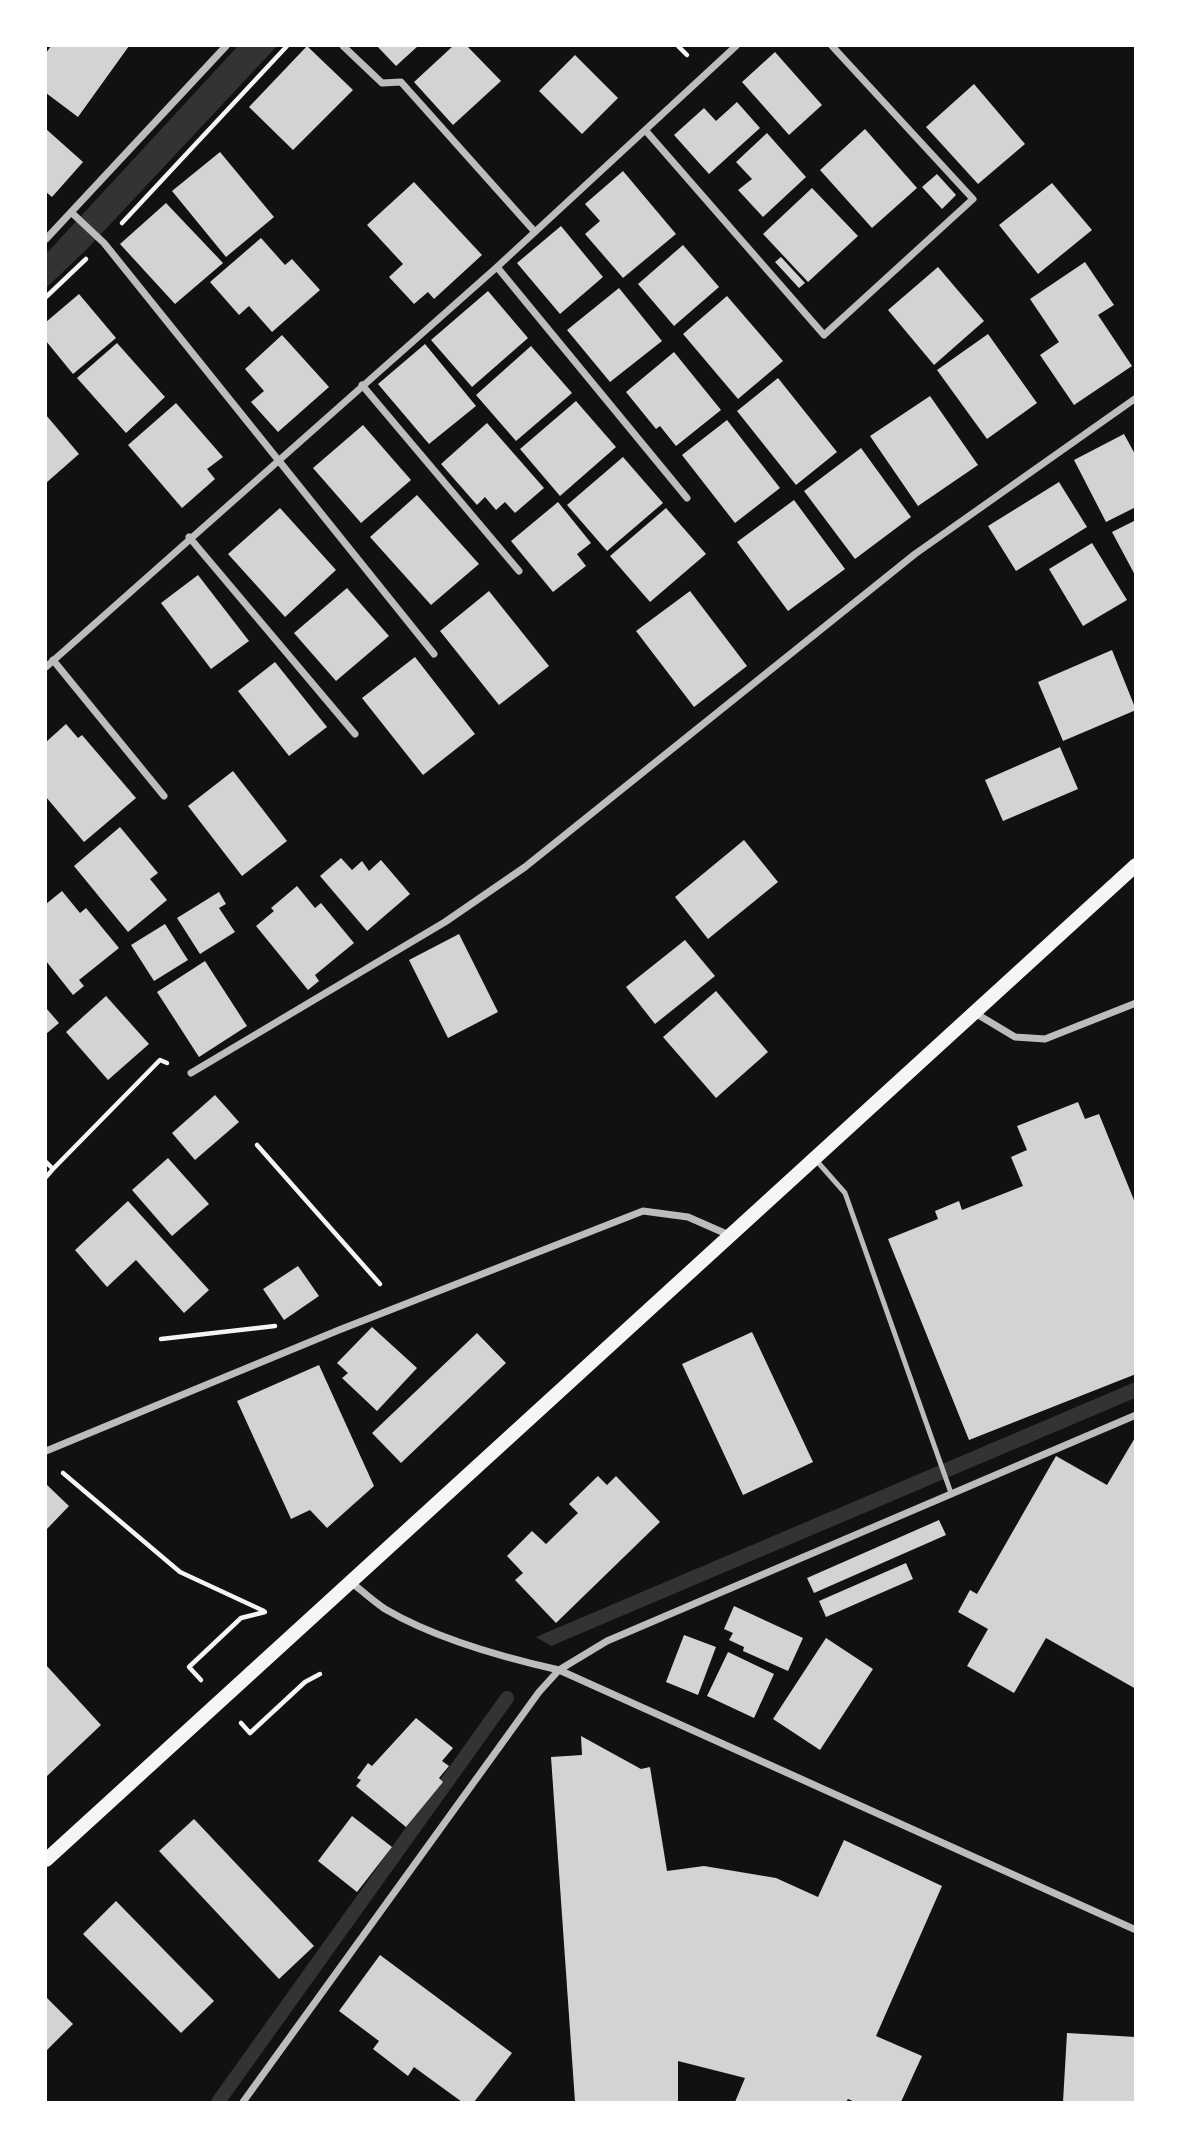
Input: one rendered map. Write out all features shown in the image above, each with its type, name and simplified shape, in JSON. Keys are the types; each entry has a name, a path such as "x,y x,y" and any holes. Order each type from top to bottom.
{"main road":[{"path":"46,1860 1136,864"}],"street":[{"path":"46,239 226,46"},
{"path":"343,46 382,83 401,82 536,232"},
{"path":"46,667 189,537 536,232 736,46"},
{"path":"646,131 824,335 973,199 832,46"},
{"path":"72,213 102,241 434,654"},
{"path":"497,267 687,498"},
{"path":"362,385 519,570"},
{"path":"191,1073 445,922 525,867 915,554 1136,398"},
{"path":"189,537 355,734"},
{"path":"53,660 164,796"},
{"path":"973,1012 1015,1038 1045,1039 1136,1003"},
{"path":"46,1451 400,1306 643,1212 688,1217 731,1236"},
{"path":"243,2102 539,1692 559,1670 607,1641 1136,1415"},
{"path":"350,1582 385,1609 433,1630 522,1661 559,1670 1136,1930"}],"lane":[{"path":"815,1159 845,1193 951,1493"}],"path":[{"path":"46,297 287,46"},
{"path":"46,1177 160,1060 191,1073"},
{"path":"257,1145 400,1306"},
{"path":"46,1162 53,1169"},
{"path":"161,1339 277,1325"},
{"path":"56,1467 180,1572 265,1612 241,1618 191,1664"},
{"path":"253,1730 305,1682 320,1674"}],"shaded area":[{"path":"238,46 277,46 87,249 46,288 46,254"},
{"path":"1135,1382 1135,1398 551,1646 536,1637"}],"building":[{"path":"51,46 129,46 78,117 46,93 46,53"},
{"path":"307,46 353,90 293,150 249,107"},
{"path":"377,46 418,46 396,66"},
{"path":"453,46 467,46 501,81 453,125 414,82"},
{"path":"775,52 822,105 789,135 742,82"},
{"path":"575,55 618,98 582,134 539,91"},
{"path":"974,84 1025,144 978,184 926,127"},
{"path":"737,102 760,128 709,174 674,135 704,108 716,121"},
{"path":"46,129 83,162 52,197 46,192"},
{"path":"865,129 917,188 872,228 820,170"},
{"path":"767,133 806,177 763,217 738,190 752,179 736,162"},
{"path":"220,152 274,217 226,257 172,191"},
{"path":"623,171 676,234 623,278 585,234 600,221 585,204"},
{"path":"937,174 956,195 942,209 922,187"},
{"path":"414,182 482,255 434,299 428,292 414,304 389,277 403,264 367,225"},
{"path":"1052,183 1092,230 1038,274 999,225"},
{"path":"812,188 858,236 808,282 763,234"},
{"path":"166,203 223,263 175,304 120,244"},
{"path":"561,226 603,277 560,314 517,263"},
{"path":"261,238 285,265 292,259 320,290 272,332 249,306 239,315 210,282"},
{"path":"683,245 719,287 674,326 638,284"},
{"path":"781,257 805,283 799,288 775,262"},
{"path":"1085,262 1114,305 1098,315 1132,366 1074,405 1040,355 1059,342 1030,299"},
{"path":"938,267 984,321 934,365 888,310"},
{"path":"619,288 662,341 610,382 567,330"},
{"path":"488,291 528,338 472,387 431,340"},
{"path":"79,294 116,338 73,374 46,341 46,322"},
{"path":"727,296 783,361 738,399 683,334"},
{"path":"988,334 1037,403 987,439 937,370"},
{"path":"282,335 329,387 278,432 251,402 264,391 245,369"},
{"path":"117,343 165,397 126,433 77,378"},
{"path":"425,344 476,406 429,444 378,384"},
{"path":"531,346 572,393 516,441 476,395"},
{"path":"674,352 721,410 676,446 660,426 656,429 626,392"},
{"path":"778,378 837,452 796,485 737,411"},
{"path":"930,396 978,465 918,506 870,436"},
{"path":"576,401 616,447 560,496 520,449"},
{"path":"176,403 223,457 207,469 215,479 182,508 128,445"},
{"path":"46,415 79,454 46,483"},
{"path":"727,420 780,488 735,523 682,455"},
{"path":"487,423 544,488 515,513 505,502 496,510 485,497 477,505 441,464"},
{"path":"363,425 411,480 361,523 313,468"},
{"path":"1124,434 1136,456 1136,507 1106,522 1074,460"},
{"path":"861,448 911,517 855,559 804,491"},
{"path":"623,457 663,503 607,551 567,505"},
{"path":"1059,482 1087,527 1016,571 988,526"},
{"path":"417,495 479,564 431,605 370,537"},
{"path":"794,500 845,569 788,611 737,542"},
{"path":"558,502 591,543 577,554 586,566 553,592 511,541"},
{"path":"280,508 336,570 285,617 228,554"},
{"path":"666,508 706,554 650,602 610,556"},
{"path":"1136,520 1136,577 1112,532"},
{"path":"1092,543 1127,600 1083,626 1049,569"},
{"path":"198,575 249,641 211,669 161,603"},
{"path":"347,588 389,636 336,681 294,633"},
{"path":"489,591 549,666 499,705 440,631"},
{"path":"690,591 747,666 694,707 636,631"},
{"path":"1112,650 1136,710 1063,741 1038,682"},
{"path":"415,657 475,734 423,775 362,698"},
{"path":"275,662 327,727 289,756 238,691"},
{"path":"66,724 78,738 82,735 136,798 84,842 46,797 46,742"},
{"path":"1060,747 1078,789 1003,821 985,780"},
{"path":"233,771 287,841 242,876 188,806"},
{"path":"120,827 158,873 150,879 167,900 128,932 74,866"},
{"path":"744,840 778,882 708,939 675,897"},
{"path":"341,858 352,870 362,861 369,871 381,860 410,894 367,931 320,876"},
{"path":"297,886 315,908 321,903 354,943 315,975 319,981 308,990 256,926 274,911 271,908"},
{"path":"62,891 80,913 86,908 119,948 79,980 84,986 73,995 46,961 46,904"},
{"path":"219,892 226,904 219,908 235,932 200,954 177,918"},
{"path":"165,924 188,960 154,981 131,945"},
{"path":"459,934 498,1012 448,1038 409,960"},
{"path":"685,940 715,976 655,1024 626,987"},
{"path":"205,961 247,1026 199,1057 157,992"},
{"path":"716,991 768,1052 716,1098 663,1037"},
{"path":"106,996 149,1044 108,1080 66,1032"},
{"path":"46,1008 59,1023 46,1034"},
{"path":"215,1095 239,1122 195,1160 172,1133"},
{"path":"1078,1102 1085,1119 1099,1114 1136,1205 1136,1374 969,1440 888,1239 938,1219 935,1211 959,1201 962,1210 1023,1186 1011,1157 1027,1150 1017,1126"},
{"path":"168,1158 209,1204 172,1236 132,1190"},
{"path":"128,1201 209,1290 184,1313 136,1260 107,1287 75,1250"},
{"path":"298,1266 319,1296 284,1320 263,1289"},
{"path":"372,1327 417,1368 377,1411 342,1378 348,1373 337,1363"},
{"path":"752,1332 813,1462 743,1495 682,1364"},
{"path":"477,1333 506,1363 401,1463 372,1433"},
{"path":"319,1365 374,1486 327,1528 310,1510 291,1519 237,1401"},
{"path":"1136,1436 1136,1689 1046,1638 1014,1693 967,1666 988,1629 958,1612 970,1590 977,1594 1056,1456 1107,1485"},
{"path":"598,1476 607,1485 616,1476 660,1522 556,1623 515,1580 523,1573 507,1556 532,1531 546,1544 578,1513 569,1504"},
{"path":"46,1486 69,1506 46,1530"},
{"path":"939,1520 946,1535 814,1593 807,1578"},
{"path":"906,1563 913,1579 826,1617 819,1601"},
{"path":"734,1606 803,1638 788,1671 743,1651 744,1647 729,1640 733,1633 724,1629"},
{"path":"684,1635 716,1647 698,1695 666,1682"},
{"path":"826,1638 873,1669 820,1750 773,1719"},
{"path":"728,1652 774,1674 754,1718 707,1696"},
{"path":"46,1665 101,1725 46,1777"},
{"path":"416,1718 453,1748 442,1761 449,1766 439,1778 443,1782 406,1827 356,1786 361,1780 357,1778 368,1763 372,1766"},
{"path":"581,1736 641,1769 650,1767 667,1871 704,1866 776,1878 818,1897 844,1840 942,1886 876,2036 922,2056 901,2102 855,2102 848,2099 846,2102 735,2102 745,2078 678,2061 678,2102 575,2102 551,1757 582,1755"},
{"path":"352,1816 392,1847 357,1892 318,1861"},
{"path":"194,1819 314,1946 279,1979 159,1851"},
{"path":"116,1901 214,2001 181,2033 83,1934"},
{"path":"380,1955 512,2053 474,2102 462,2102 414,2067 408,2076 373,2049 379,2041 339,2011"},
{"path":"46,1997 73,2024 46,2051"},
{"path":"1067,2033 1136,2037 1136,2102 1063,2102"}],"waterway":[{"path":"218,2102 507,1698"}]}
